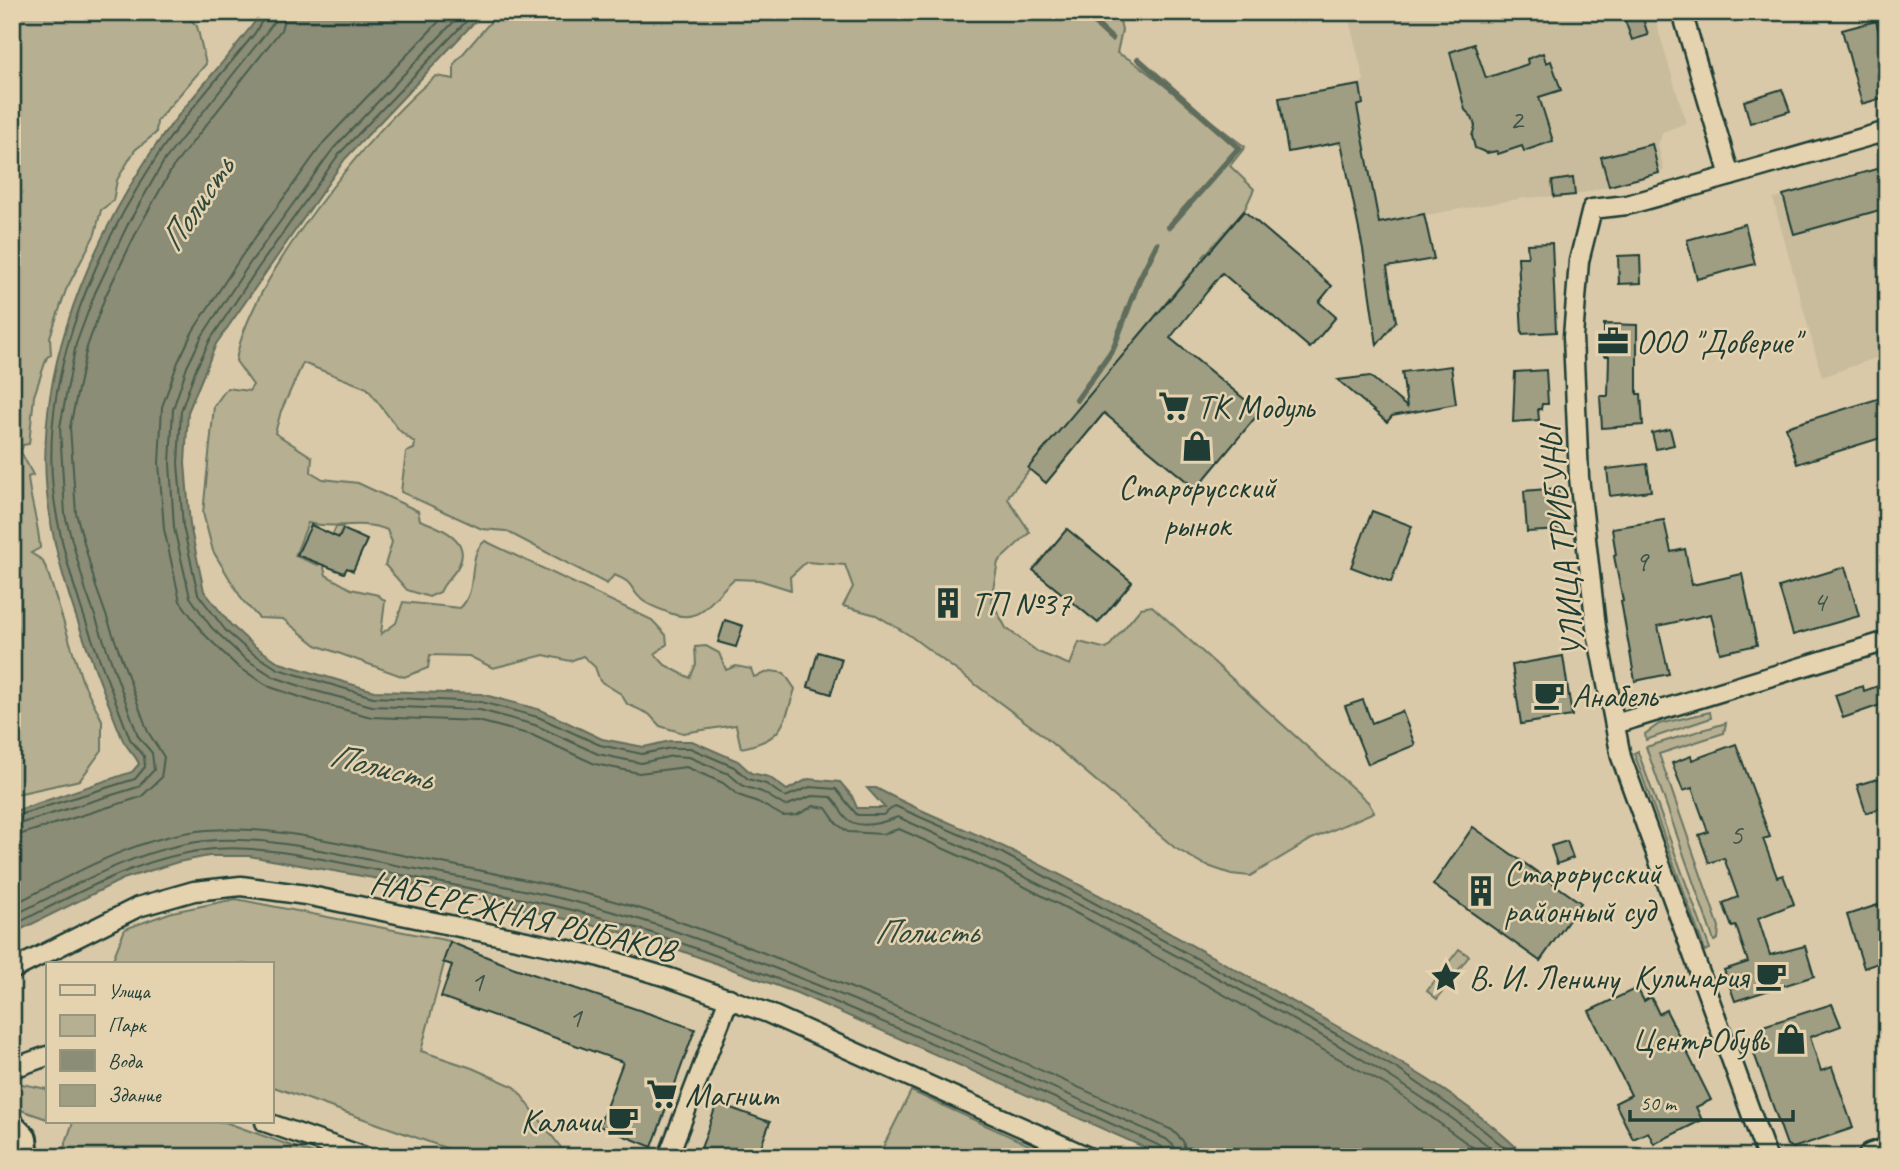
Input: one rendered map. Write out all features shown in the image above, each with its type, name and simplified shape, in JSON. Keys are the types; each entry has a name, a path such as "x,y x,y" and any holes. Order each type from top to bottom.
{"main road":[{"path":"12,1128 23,1139 25,1157"},
{"path":"1872,1157 1887,1152"}],"street":[{"path":"1682,12 1730,176 1887,131"},
{"name":"УЛИЦА ТРИБУНЫ","path":"1730,176 1628,205 1592,209 1579,261 1573,337 1578,477 1597,626 1621,757 1767,1157"},
{"path":"1615,724 1887,641"},
{"name":"НАБЕРЕЖНАЯ РЫБАКОВ","path":"12,970 138,907 194,891 241,886 306,895 593,955 729,998 1088,1157"},
{"path":"668,1157 729,998"},
{"path":"12,1064 19,1066 46,1056"},
{"path":"271,1124 365,1157"}],"shaded area":[{"path":"1347,12 1653,12 1686,123 1663,132 1658,145 1664,170 1659,173 1575,195 1524,198 1357,227 1331,90 1360,85 1364,80"},
{"path":"1887,165 1887,387 1878,357 1822,377 1773,199"}],"green space":[{"path":"12,12 183,12 197,26 206,64 157,121 156,133 135,150 117,180 113,201 101,210 95,234 66,290 50,337 51,355 47,357 34,396 29,444 23,445 21,452 33,475 28,477 40,548 31,553 42,560 47,570 82,680 102,720 102,750 80,780 12,795"},
{"path":"499,12 1118,12 1122,30 1117,53 1131,60 1245,147 1230,166 1254,189 1244,211 1203,257 1208,290 1189,275 1088,398 1104,413 1091,429 1074,415 1009,495 1008,499 1030,532 998,562 991,600 1006,628 1038,652 1070,665 1079,642 1107,649 1141,608 1152,606 1368,802 1374,812 1312,839 1250,876 1231,874 1205,865 1175,848 1035,729 909,635 876,615 843,606 853,587 845,565 806,562 790,577 791,590 759,580 734,579 705,609 697,613 679,616 667,612 642,600 629,583 621,578 614,575 607,584 506,531 482,529 401,492 406,452 414,449 415,443 399,430 367,388 303,363 281,411 275,433 312,457 311,472 323,479 358,483 418,511 420,520 448,533 460,546 460,563 440,592 429,597 407,590 385,565 392,542 387,530 368,525 328,526 308,523 295,556 318,565 336,527 343,527 324,568 326,575 351,589 378,595 385,601 381,634 396,623 403,602 460,608 470,592 475,555 485,541 652,620 666,635 667,644 655,654 665,665 690,678 696,664 695,647 706,646 719,653 726,670 736,666 751,669 754,677 771,671 784,673 795,689 784,722 773,736 755,745 741,748 736,725 683,733 660,726 649,714 627,704 621,694 600,681 595,667 583,656 570,661 544,655 493,668 469,656 430,655 428,668 404,677 316,645 283,619 259,618 243,601 213,551 203,513 214,406 227,388 249,391 253,385 236,361 245,328 263,290 316,208 380,131 410,100 436,76 454,79 454,64"},
{"path":"1710,712 1711,718 1646,740 1645,734 1659,724"},
{"path":"1726,723 1724,733 1659,754 1719,927 1718,939 1714,941 1646,747"},
{"path":"1638,751 1710,949 1705,951 1634,753"},
{"path":"236,899 450,941 421,1051 472,1068 515,1087 568,1157 471,1157 273,1087 273,962 112,962 125,929 172,912"},
{"path":"1459,949 1469,956 1437,999 1427,991"},
{"path":"12,1082 46,1089 46,1119 12,1107"},
{"path":"911,1091 1055,1157 878,1157"},
{"path":"72,1124 231,1124 322,1157 61,1157"}],"water":[{"name":"Полисть","path":"262,12 484,12 345,159 216,344 188,412 185,463 190,525 204,591 231,625 253,645 280,663 374,691 481,694 541,710 602,739 644,747 670,741 692,741 738,761 751,773 769,777 787,790 808,779 840,782 852,796 857,808 885,808 867,788 876,788 1084,887 1369,1044 1426,1078 1480,1116 1526,1157 1166,1157 797,993 649,939 452,892 249,856 209,856 178,862 123,879 12,934 12,812 132,772 139,764 122,738 80,629 62,572 50,517 45,469 47,421 54,374 66,327 102,237 150,154"}],"building":[{"path":"1622,12 1641,12 1648,35 1632,40"},
{"path":"1876,21 1887,63 1887,78 1881,80 1885,97 1862,104 1842,30"},
{"path":"1474,44 1486,78 1528,64 1527,59 1543,53 1546,63 1551,61 1561,90 1539,97 1553,141 1524,151 1522,146 1498,154 1497,151 1487,153 1475,148 1472,136 1475,126 1472,117 1465,110 1450,52"},
{"path":"1360,85 1363,104 1357,106 1379,223 1424,214 1434,259 1387,267 1396,321 1377,345 1363,249 1341,142 1288,152 1279,98"},
{"path":"1782,89 1790,111 1750,123 1744,101"},
{"path":"1652,144 1659,173 1609,186 1601,157"},
{"path":"1887,166 1887,208 1794,234 1783,195"},
{"path":"1573,178 1575,195 1554,197 1552,181"},
{"path":"1244,211 1332,286 1319,302 1336,317 1310,348 1222,273 1170,338 1260,412 1196,489 1104,413 1046,483 1028,468"},
{"path":"1745,224 1755,264 1697,279 1687,240"},
{"path":"1552,243 1556,332 1522,334 1518,257 1528,257 1527,244"},
{"path":"1640,255 1641,283 1619,284 1618,256"},
{"path":"1604,324 1637,325 1637,394 1641,394 1643,425 1602,428 1600,396 1608,396 1609,356 1604,356"},
{"path":"1451,366 1456,404 1392,416 1387,422 1338,380 1370,376 1407,407 1402,372"},
{"path":"1546,370 1548,404 1542,404 1541,409 1538,409 1539,420 1513,422 1515,372"},
{"path":"1887,396 1887,436 1797,464 1786,427"},
{"path":"1670,429 1674,445 1656,449 1652,433"},
{"path":"1647,464 1651,491 1610,496 1607,469"},
{"path":"1558,488 1562,530 1527,532 1524,491"},
{"path":"1372,511 1412,526 1391,582 1351,567"},
{"path":"1664,520 1671,552 1685,549 1692,585 1742,574 1757,645 1720,653 1711,614 1658,626 1669,674 1635,681 1614,556 1612,528"},
{"path":"311,525 339,538 343,529 367,540 353,571 347,568 344,573 297,555"},
{"path":"1067,529 1132,582 1098,623 1033,570"},
{"path":"1845,567 1859,616 1793,635 1779,587"},
{"path":"725,620 743,626 736,647 718,642"},
{"path":"818,652 842,659 831,694 808,687"},
{"name":"Анабель","path":"1563,656 1572,716 1521,724 1512,665"},
{"path":"1863,686 1864,691 1878,686 1883,704 1843,718 1835,695"},
{"path":"1363,700 1372,723 1402,711 1415,745 1368,764 1345,706"},
{"path":"1736,744 1770,837 1763,839 1777,877 1783,875 1794,904 1758,918 1770,955 1805,946 1814,976 1735,1001 1724,970 1748,962 1736,926 1732,927 1723,903 1738,897 1724,858 1709,863 1699,835 1708,832 1692,788 1683,791 1672,763 1691,756 1692,760"},
{"path":"1887,776 1887,806 1866,813 1857,785"},
{"name":"Старорусский районный суд","path":"1473,827 1581,903 1540,961 1433,885"},
{"path":"1567,841 1573,858 1557,864 1551,846"},
{"path":"1887,902 1887,960 1864,968 1847,915"},
{"path":"450,942 512,967 695,1029 652,1147 599,1126 623,1062 441,997 452,965 443,962"},
{"path":"1637,988 1644,1001 1651,997 1659,1014 1666,1010 1711,1100 1696,1107 1702,1120 1654,1144 1648,1132 1633,1139 1615,1103 1631,1095 1589,1011"},
{"path":"1832,1004 1841,1026 1810,1037 1821,1071 1832,1067 1853,1128 1793,1148 1787,1145 1750,1042 1761,1038 1760,1027"},
{"path":"717,1103 770,1122 757,1157 698,1157"}],"waterway":[{"path":"1083,12 1112,39"},
{"path":"1138,59 1239,148 1169,227"},
{"path":"1077,400 1113,349 1139,280 1157,244"}],"place":[{"name":"ООО \"Доверие\"","path":"1613,341"},
{"name":"ТК Модуль","path":"1174,406"},
{"name":"Старорусский рынок","path":"1197,446"},
{"name":"ТП №37","path":"948,603"},
{"name":"Анабель","path":"1549,695"},
{"name":"Старорусский районный суд","path":"1481,891"},
{"name":"Кулинария","path":"1771,976"},
{"name":"В. И. Ленину","path":"1446,977"},
{"name":"ЦентрОбувь","path":"1791,1039"},
{"name":"Магнит","path":"662,1094"},
{"name":"Калачи","path":"623,1120"}]}
